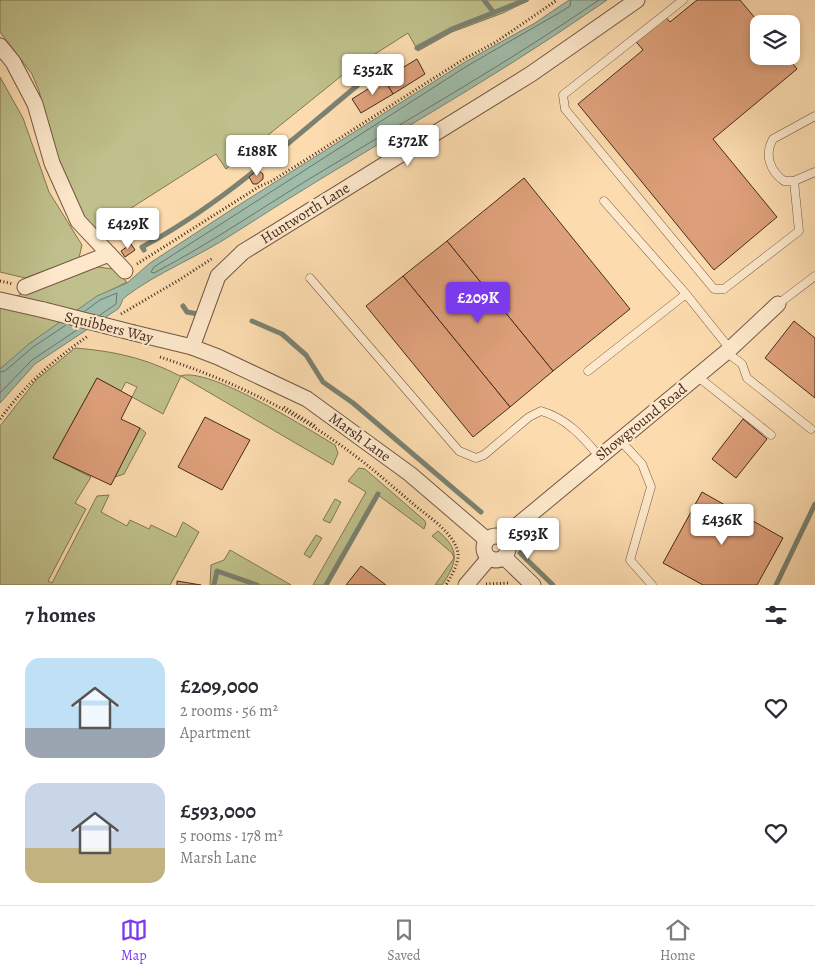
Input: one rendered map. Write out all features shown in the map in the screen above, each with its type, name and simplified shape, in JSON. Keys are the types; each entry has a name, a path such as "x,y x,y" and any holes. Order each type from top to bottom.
{"street":[{"name":"Huntworth Lane","path":"192,347 218,276 243,252 530,74 637,0"},
{"path":"0,46 13,62 35,104 52,163 78,221 125,271"},
{"path":"25,287 109,254"},
{"name":"Squibbers Way","path":"0,300 192,347 218,357"},
{"name":"Showground Road","path":"495,539 728,351 778,304"},
{"name":"Marsh Lane","path":"218,357 307,399 495,539"},
{"path":"466,585 496,558 508,548 495,539 484,548 496,558 520,573 533,585"}],"lane":[{"path":"683,0 563,95 565,109 714,289 724,289 799,232 794,181"},
{"path":"815,116 773,139 769,145 771,168 784,181 794,181 815,172"},
{"path":"604,201 686,294 728,351 742,364 747,378 811,429"},
{"path":"778,304 815,276"},
{"path":"310,278 460,450 476,458 484,455 529,417 541,411 554,415 573,428 599,456"},
{"path":"588,371 686,294"},
{"path":"697,376 771,435"},
{"path":"619,440 642,464 650,487 630,560 652,585"}],"path":[{"path":"125,271 260,186 296,166 464,59 496,42 557,0"},
{"path":"114,318 129,309"},
{"path":"0,418 34,378 90,335"},
{"path":"155,351 189,363 287,408 328,434 335,442"},
{"path":"150,353 187,365 254,395 335,442 445,532 458,553 458,562 446,585"},
{"path":"483,585 512,583 520,573"}],"green space":[{"path":"0,0 529,0 503,13 452,32 418,51 408,33 345,73 226,169 216,154 106,224 103,236 78,211 55,153 39,91 32,74 0,32"},
{"path":"0,77 23,118 49,192 82,245 79,258 25,278 0,272"},
{"path":"91,266 113,269 127,282 93,300 45,333 0,369 0,305 42,283"},
{"path":"75,348 129,356 155,364 180,376 194,375 234,389 258,400 335,445 338,453 333,465 181,376 163,414 132,397 137,387 126,382 121,391 97,378 53,458 91,477 75,503 86,509 48,581 52,583 97,496 109,495 101,512 127,526 130,520 149,529 151,525 176,537 183,522 199,532 170,585 0,585 0,426 36,380"},
{"path":"140,428 146,433 124,474 115,477"},
{"path":"359,468 365,469 424,520 426,523 424,529 378,495 326,585 313,585 366,492 348,481"},
{"path":"335,499 341,502 330,523 323,520"},
{"path":"438,531 450,544 454,558 452,553 432,536"},
{"path":"316,535 322,538 310,558 304,554"},
{"path":"230,550 291,585 257,585 250,582 248,585 210,585 211,565 224,560"},
{"path":"454,558 451,570 442,585 435,585"}],"water":[{"path":"569,0 607,0 562,31 468,90 279,204 220,242 138,288 124,298 118,309 35,364 0,403 0,369 30,343 97,296 127,283 150,263 231,210 465,62 535,23"}],"building":[{"path":"697,0 740,0 752,15 750,15 750,65 794,65 797,69 713,139 777,217 714,270 578,104 643,50 633,38 663,14 670,22"},
{"path":"417,59 425,74 393,94 384,79"},
{"path":"384,79 393,94 361,113 352,99"},
{"path":"258,170 263,174 263,179 257,184 253,184 249,177"},
{"path":"524,178 630,309 553,371 447,241"},
{"path":"447,241 553,371 510,407 403,276"},
{"path":"131,244 135,250 125,257 121,251"},
{"path":"403,276 510,407 473,437 366,306"},
{"path":"794,321 815,338 815,398 765,358"},
{"path":"97,378 132,397 121,419 140,428 111,485 53,458"},
{"path":"205,417 250,440 222,490 178,467"},
{"path":"743,419 767,439 736,478 712,459"},
{"path":"702,492 783,538 757,585 703,585 663,563"},
{"path":"361,566 386,585 346,585"},
{"path":"177,581 201,585 177,585"}],"waterway":[{"path":"484,0 494,13"},
{"path":"417,48 452,29 526,0"},
{"path":"144,250 142,247 199,212 254,172 358,85"},
{"path":"183,306 187,312 198,314"},
{"path":"252,321 282,334 306,355 323,382 353,403 481,512"},
{"path":"326,585 378,494"},
{"path":"776,585 815,504"},
{"path":"520,553 553,585"},
{"path":"214,585 217,571 257,585"}]}
